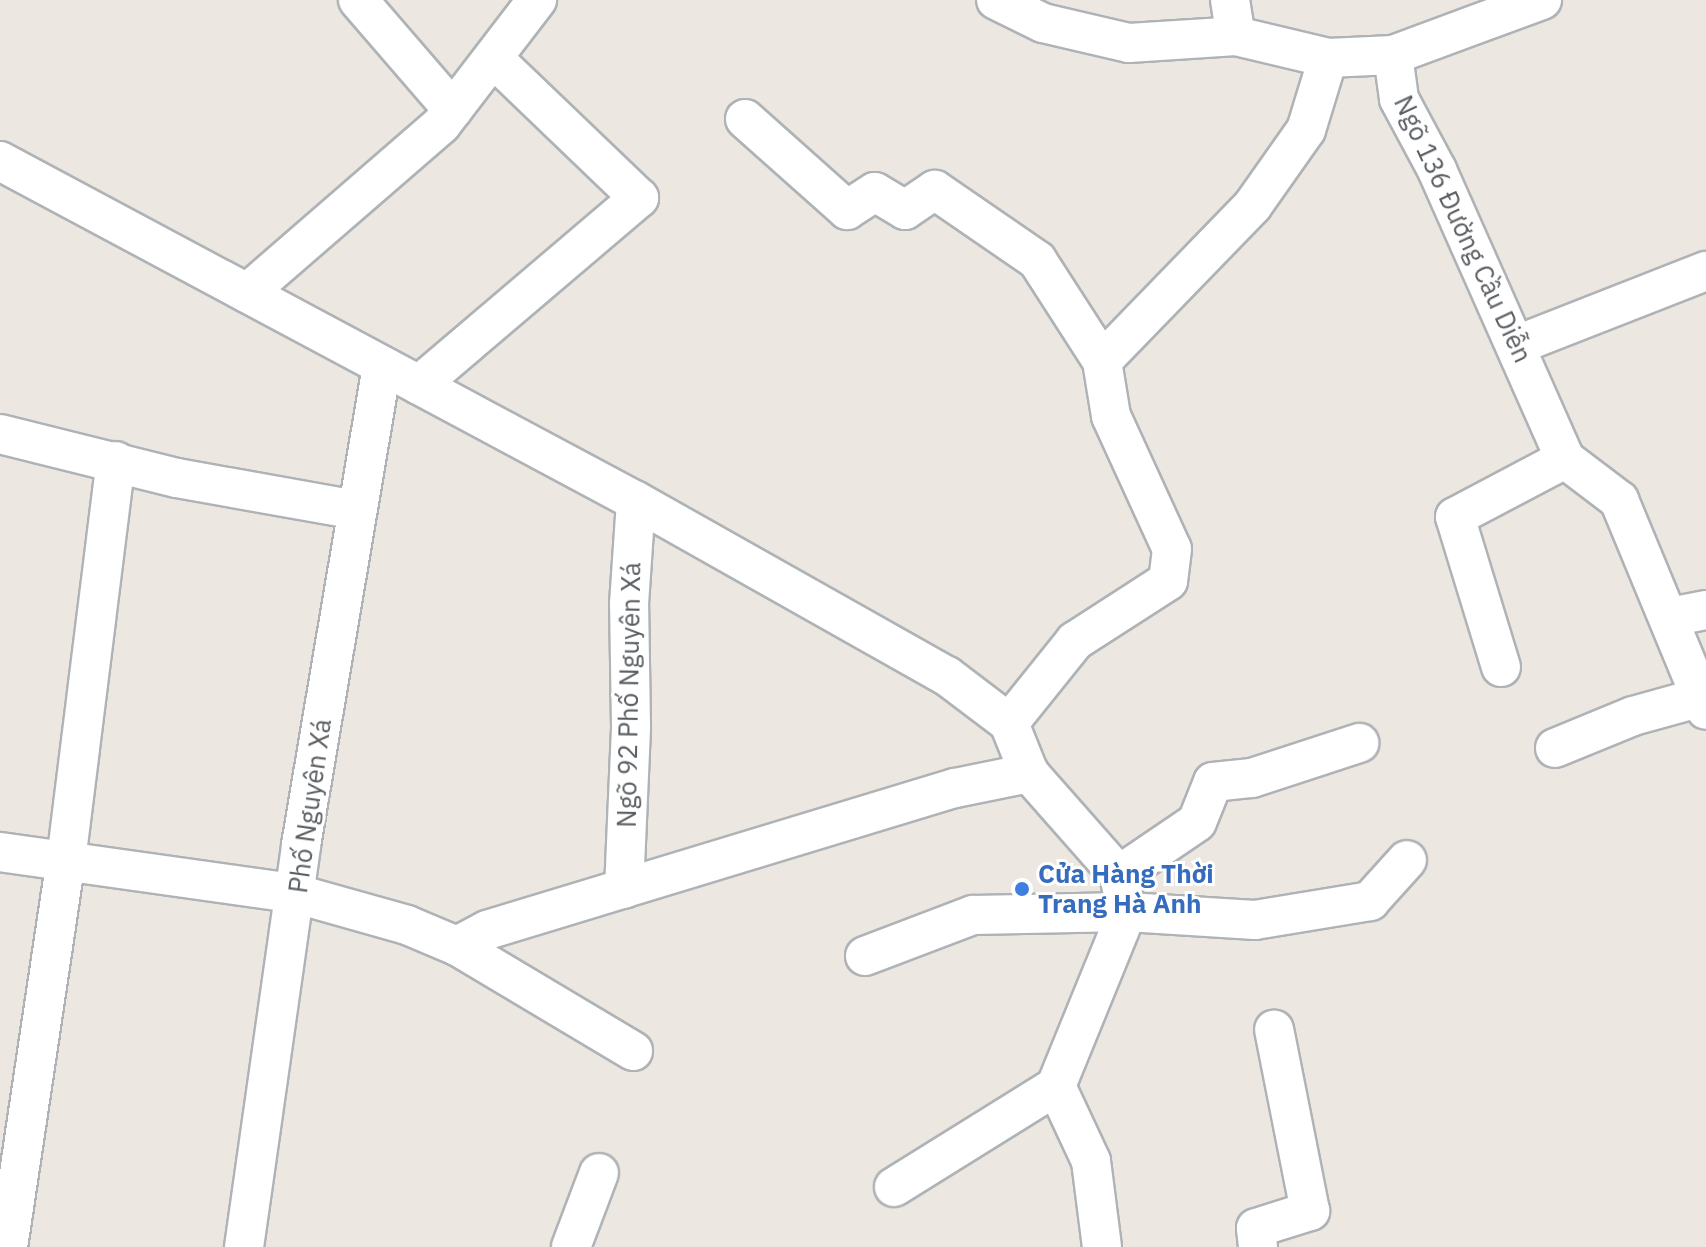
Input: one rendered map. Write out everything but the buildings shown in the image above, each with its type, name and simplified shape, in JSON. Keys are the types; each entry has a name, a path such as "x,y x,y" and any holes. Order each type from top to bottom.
{"street":[{"path":"358,0 453,110"},
{"path":"247,293 453,110 537,0"},
{"path":"996,0 1043,23 1129,43 1233,18 1328,58 1393,55 1542,0"},
{"name":"Ngõ 136 Đường Cầu Diễn","path":"1393,55 1399,99 1517,345 1565,459 1619,500 1688,613 1702,704"},
{"path":"1102,361 1253,205 1306,130 1328,58"},
{"path":"419,385 639,198 494,59"},
{"path":"745,119 847,210 875,192 905,210 935,190 1037,260 1102,361 1111,416 1172,549 1168,581 1075,641 1009,723"},
{"path":"0,161 636,501 947,676 1009,723 1029,773 1119,875 1127,912 1056,1086 894,1187"},
{"path":"1517,345 1706,271"},
{"name":"Phố Nguyên Xá","path":"244,1247 357,510 382,367"},
{"path":"0,434 177,478 357,510"},
{"path":"1501,667 1455,517 1565,459"},
{"path":"8,1247 66,861 116,461"},
{"name":"Ngõ 92 Phố Nguyên Xá","path":"624,889 631,726 629,604 636,501"},
{"path":"1555,748 1633,716 1702,704"},
{"path":"1119,875 1197,822 1213,782 1252,778 1359,743"},
{"path":"457,946 487,930 955,788 1029,773"},
{"path":"0,852 297,894 407,925 457,946 633,1051"},
{"path":"865,956 973,915 1127,912 1255,920 1370,901 1407,860"},
{"path":"1258,1247 1256,1228 1310,1211 1274,1030"},
{"path":"1056,1086 1091,1161 1102,1247"},
{"path":"571,1247 599,1173"}],"place":[{"name":"Cửa Hàng Thời Trang Hà Anh","path":"1022,889"}]}
